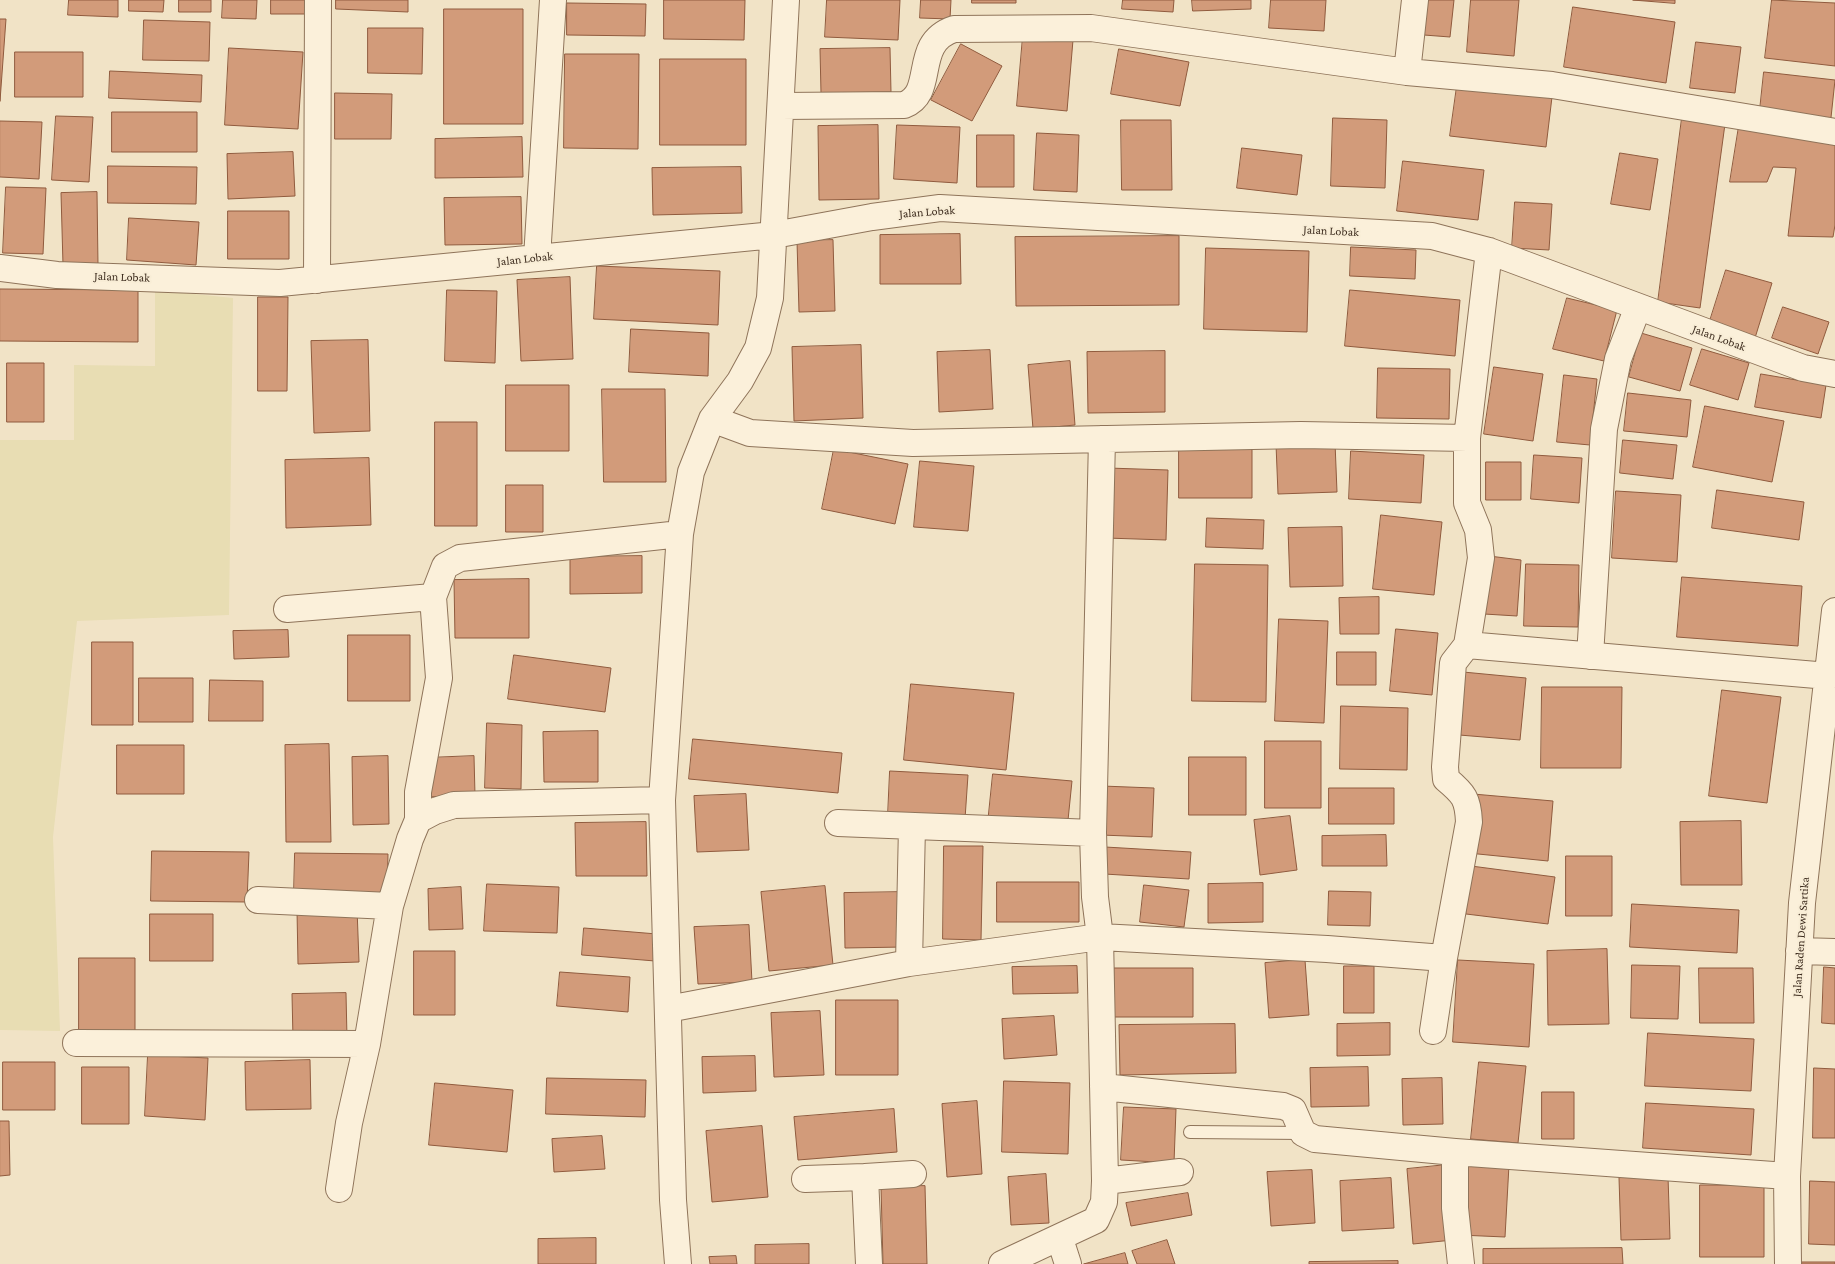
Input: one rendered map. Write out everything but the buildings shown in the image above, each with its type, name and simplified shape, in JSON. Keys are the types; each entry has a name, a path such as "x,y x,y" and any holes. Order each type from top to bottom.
{"street":[{"path":"316,280 318,0"},
{"path":"536,258 553,0"},
{"path":"678,1264 673,1200 662,800 680,534 691,472 712,419 740,381 758,348 770,298 786,0"},
{"path":"1406,72 1415,0"},
{"path":"781,106 904,105 911,103 919,92 931,45 941,34 954,29 1091,28 1406,72 1552,85 1835,132"},
{"name":"Jalan Lobak","path":"0,268 57,275 280,283 774,235 872,217 940,208 1432,236 1489,251 1802,368 1835,374"},
{"path":"1433,1031 1444,958 1469,822 1468,803 1461,792 1446,779 1445,767 1453,663 1467,645 1482,558 1478,530 1467,503 1467,438 1489,251"},
{"path":"1590,656 1604,429 1618,359 1638,307"},
{"path":"712,419 750,433 913,443 1301,435 1467,438"},
{"path":"1002,1264 1060,1239 1096,1220 1104,1202 1100,937 1095,897 1093,833 1102,439"},
{"path":"339,1189 349,1123 367,1044 390,906 410,839 418,820 418,792 439,678 433,597 445,566 460,558 680,534"},
{"path":"287,609 433,597"},
{"name":"Jalan Raden Dewi Sartika","path":"1788,1264 1787,1176 1802,903 1835,611"},
{"path":"1467,645 1828,676"},
{"path":"418,820 434,811 454,806 662,800"},
{"path":"838,823 1093,833"},
{"path":"909,962 912,826"},
{"path":"258,900 390,906"},
{"path":"668,1009 909,962 1100,937 1327,949 1444,958"},
{"path":"1799,951 1835,952"},
{"path":"76,1043 367,1044"},
{"path":"1103,1087 1283,1106 1293,1110 1303,1133 1315,1139 1455,1152 1787,1176"},
{"path":"1455,1152 1455,1208 1461,1264"},
{"path":"1105,1181 1180,1172"},
{"path":"806,1179 913,1174"},
{"path":"865,1177 869,1264"},
{"path":"1060,1239 1068,1264"}],"lane":[{"path":"1190,1132 1303,1133"}],"shaded area":[{"path":"155,290 233,298 229,615 77,621 53,837 60,1031 0,1030 0,440 74,440 74,365 155,366"}]}
